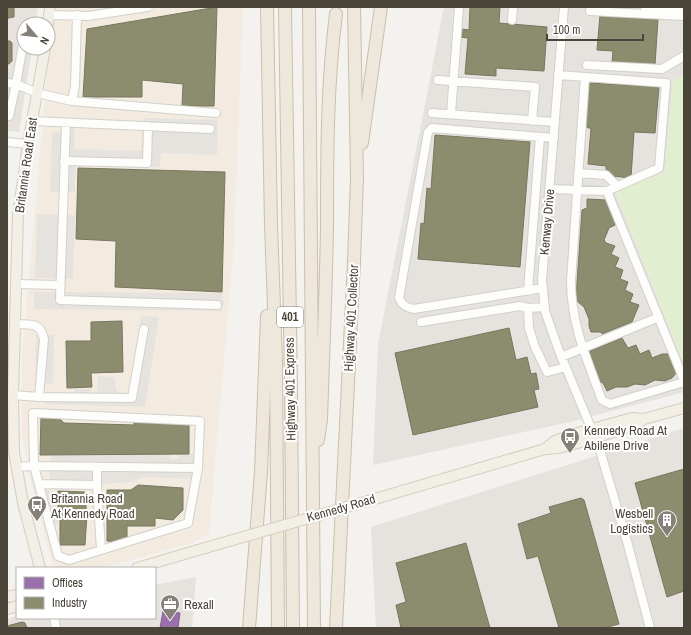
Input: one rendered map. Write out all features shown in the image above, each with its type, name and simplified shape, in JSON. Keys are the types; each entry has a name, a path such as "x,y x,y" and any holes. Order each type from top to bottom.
{"highway":[{"name":"401","path":"267,7 271,225 276,361 278,628"},
{"name":"Highway 401 Express","path":"285,7 291,396 292,628"},
{"name":"Highway 401 Express","path":"309,7 314,465 314,628"},
{"name":"Highway 401 Collector","path":"336,628 357,179 354,7"},
{"path":"357,179 381,7"},
{"path":"314,465 321,420 326,256 328,90 336,14"},
{"path":"249,628 261,472 271,225"}],"main road":[{"name":"Britannia Road East","path":"40,567 23,502 16,467 14,452 13,395 18,215 28,144 44,56"},
{"name":"Kennedy Road","path":"140,567 545,448 555,441 594,433 632,418 644,419 684,408"}],"street":[{"path":"50,12 88,16 148,7"},
{"path":"451,114 459,7"},
{"path":"512,20 513,7"},
{"name":"Kenway Drive","path":"564,7 542,280 545,306 561,357 594,433 628,544 650,628"},
{"path":"645,7 684,9"},
{"path":"590,11 684,16"},
{"path":"72,101 75,86 77,15"},
{"path":"9,116 21,56"},
{"path":"587,65 662,70 684,56"},
{"path":"550,189 607,191 659,168 666,83 558,75"},
{"path":"585,77 571,281 571,302 582,349 602,400 610,404 684,381 607,191"},
{"path":"438,80 535,87 532,121"},
{"path":"7,83 16,84 37,93 72,101 216,113"},
{"path":"432,113 555,122"},
{"path":"32,121 210,129"},
{"path":"66,122 60,300 217,305"},
{"path":"64,161 147,163 148,126"},
{"path":"543,288 414,309 406,308 401,303 399,298 428,132 432,128 554,138"},
{"path":"528,291 540,137"},
{"path":"7,142 28,144"},
{"path":"578,173 606,175 617,186"},
{"path":"16,284 60,285"},
{"path":"421,322 520,306 528,308 545,306"},
{"path":"528,308 529,328 535,347 547,372 566,367"},
{"path":"561,357 659,317"},
{"path":"15,324 36,325 42,330 44,339 39,397"},
{"path":"13,395 39,397 132,398 144,329"},
{"path":"33,413 200,421 198,468 188,523 69,560 58,556 34,466 33,413"},
{"path":"16,467 198,468"},
{"path":"97,467 101,550"},
{"path":"39,484 97,485"}],"shaded area":[{"path":"7,7 38,7 36,16 16,16 16,56 31,56 19,132 7,131"},
{"path":"53,7 243,7 234,245 209,534 192,543 106,567 53,567 31,483 22,435 22,355 49,56 56,56 56,16 52,16"},
{"path":"444,7 684,7 684,75 673,80 665,172 616,192 684,365 684,392 574,421 373,465 378,344"},
{"path":"451,7 466,7 466,18 460,18 458,49 463,49 462,75 452,75 451,69 447,69"},
{"path":"505,7 521,7 521,18 504,18"},
{"path":"580,17 597,18 594,44 591,44 590,59 576,58"},
{"path":"18,56 29,56 25,77 17,77"},
{"path":"600,56 610,57 610,65 669,69 668,80 575,74 576,67 599,69"},
{"path":"439,70 449,71 447,110 462,111 464,78 507,80 507,75 537,76 536,85 543,85 542,115 544,116 544,127 429,122 430,107 435,106 433,93 435,93 436,88 438,88"},
{"path":"576,85 581,86 579,126 573,126"},
{"path":"7,86 19,87 18,118 7,118"},
{"path":"143,118 218,120 217,155 161,153 160,167 76,164 75,192 50,192 52,132 60,133 61,127 75,127 74,149 141,151"},
{"path":"573,129 589,130 586,159 582,159 580,182 568,181"},
{"path":"585,168 605,169 604,183 608,184 607,199 583,198"},
{"path":"37,214 75,215 73,279 35,278"},
{"path":"34,292 222,293 222,300 224,300 224,304 222,305 222,311 34,309"},
{"path":"540,312 544,335 554,358 550,361 555,371 542,378 528,347 522,313"},
{"path":"141,316 159,317 145,407 45,404 44,395 74,394 74,389 91,389 91,394 97,393 98,376 115,377 116,389 119,393 129,393"},
{"path":"36,335 54,335 53,384 35,384"},
{"path":"684,428 684,628 376,628 371,527"},
{"path":"171,453 170,459 179,459 178,454 199,453 197,479 142,477 133,482 49,487 51,455"},
{"path":"46,491 53,491 53,506 56,506 58,522 54,526"},
{"path":"498,512 533,628 499,628 508,625 507,619 497,622 472,538 403,559 402,553 394,555 391,545"},
{"path":"196,577 192,628 7,628 7,619 16,616 16,619 156,619 156,585"},
{"path":"145,619 146,628 100,628 99,624 92,625 92,628 87,628 86,620"}],"green space":[{"path":"684,75 684,365 616,191 665,172 673,79"}],"building: Offices":[{"name":"Rexall","path":"163,611 180,613 178,628 160,628"}],"building: Industry":[{"path":"7,7 14,7 14,17 8,18 7,23"},
{"path":"217,7 214,106 182,106 183,84 142,80 142,97 83,97 87,29"},
{"path":"470,7 500,7 499,23 547,27 544,71 496,68 496,76 465,74 468,38 460,37 461,29 469,30"},
{"path":"600,15 658,19 655,65 612,62 613,51 597,50"},
{"path":"7,41 12,43 12,61 9,64 7,64"},
{"path":"591,83 659,87 655,133 634,132 631,178 612,176 606,169 606,166 588,164 591,128 588,128 585,125 587,86"},
{"path":"435,135 530,142 520,267 418,259 421,223 424,224 427,188 431,189"},
{"path":"78,168 225,172 222,292 115,287 116,241 76,239"},
{"path":"587,199 606,200 617,224 609,228 604,240 606,243 615,246 611,254 619,258 615,267 623,270 620,279 628,282 625,290 633,294 630,302 639,305 632,322 602,334 601,332 591,332 589,319 584,307 578,302 576,297 582,210 587,208"},
{"path":"122,321 123,372 91,373 92,387 67,388 66,341 91,341 91,322"},
{"path":"509,328 516,360 527,357 531,374 536,373 539,389 534,390 538,407 413,435 395,353"},
{"path":"622,338 628,348 636,345 640,354 649,350 652,358 662,354 670,354 677,372 672,378 665,381 655,380 645,385 635,384 627,387 616,387 607,391 603,383 598,381 588,358 590,351"},
{"path":"41,416 57,416 64,423 135,425 133,422 189,424 189,454 40,455"},
{"name":"Wesbell Logistics","path":"684,469 684,591 667,597 635,483"},
{"path":"138,485 183,488 183,510 173,520 155,518 155,526 127,526 127,539 117,542 107,541 107,490 131,490"},
{"path":"58,491 86,493 87,514 85,545 60,545"},
{"path":"581,498 584,500 619,624 604,628 559,628 538,556 527,559 518,524 551,513 549,507"},
{"path":"466,543 490,628 401,628 396,605 406,602 396,563"},
{"path":"22,622 25,623 27,628 7,628 7,626"}],"place":[{"name":"Kennedy Road At Abilene Drive","path":"570,454"},
{"name":"Britannia Road At Kennedy Road","path":"37,522"},
{"name":"Wesbell Logistics","path":"667,537"},
{"name":"Rexall","path":"170,621"}]}
